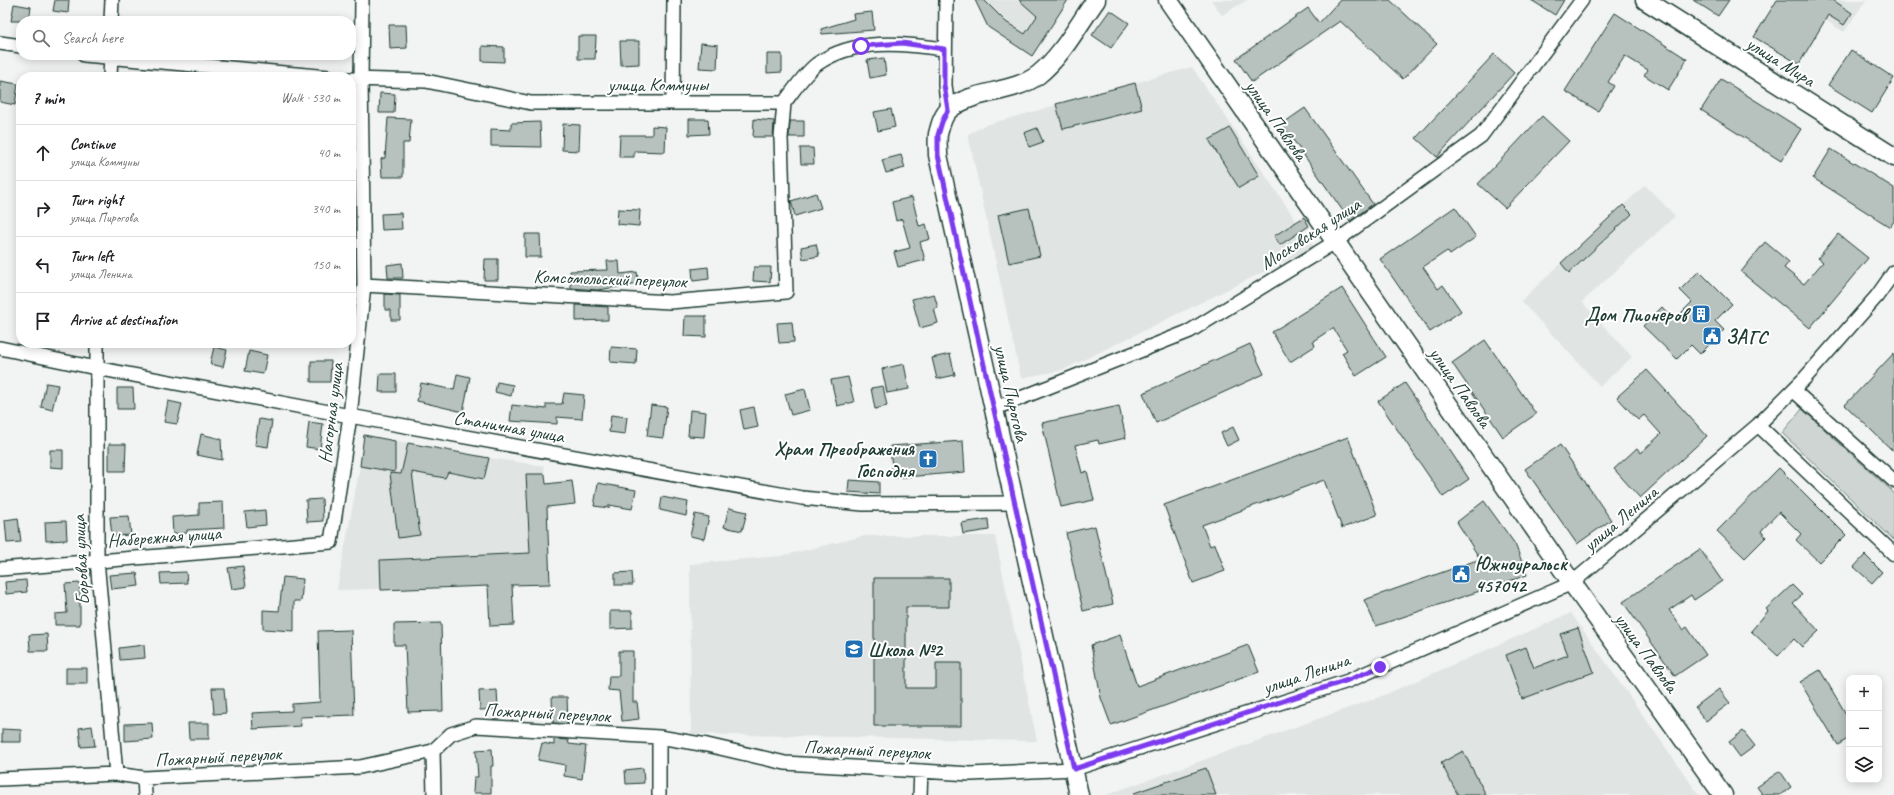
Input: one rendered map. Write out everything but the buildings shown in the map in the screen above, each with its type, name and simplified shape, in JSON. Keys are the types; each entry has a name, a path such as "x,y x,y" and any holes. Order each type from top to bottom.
{"street":[{"path":"111,16 112,0"},
{"name":"Нагорная улица","path":"331,542 350,416 364,285 356,79 362,0"},
{"path":"673,103 674,0"},
{"path":"946,0 944,85 948,110 960,102 1016,86 1036,76 1058,55 1096,0"},
{"name":"улица Павлова","path":"1168,0 1572,583 1723,795"},
{"name":"Московская улица","path":"993,409 1190,331 1335,242 1481,136 1582,0"},
{"name":"улица Мира","path":"1645,0 1894,157"},
{"path":"0,43 16,45"},
{"path":"784,103 803,78 816,65 834,54 861,46 902,43 944,49"},
{"path":"110,72 111,60"},
{"path":"144,60 275,72"},
{"name":"улица Коммуны","path":"356,79 426,81 531,103 784,103"},
{"name":"Комсомольский переулок","path":"364,285 670,302 786,292 781,138 784,103"},
{"name":"улица Пирогова","path":"948,110 938,135 938,155 1079,795"},
{"name":"улица Ленина","path":"1074,769 1348,680 1572,583 1758,425 1793,390 1877,296 1894,272"},
{"name":"Станичная улица","path":"0,348 96,368 350,416 802,498 863,504 1016,504"},
{"name":"Боровая улица","path":"97,348 97,560 116,774"},
{"path":"1793,390 1894,481"},
{"path":"1758,425 1894,554"},
{"name":"Набережная улица","path":"0,569 331,542"},
{"name":"Пожарный переулок","path":"0,779 116,774 144,778 360,767 433,751 451,734 476,726 659,737 707,745 785,764 971,774 1074,769"},
{"path":"659,737 659,795"},
{"path":"433,751 434,795"},
{"path":"920,795 921,771"},
{"path":"144,778 145,795"}],"shaded area":[{"path":"975,0 1068,0 1032,56 989,27"},
{"path":"1211,0 1247,0 1222,15"},
{"path":"1793,0 1866,0 1844,32"},
{"path":"1192,67 1314,247 1063,370 1021,378 968,134 986,125"},
{"path":"1645,185 1675,216 1582,302 1632,357 1600,386 1521,301"},
{"path":"1802,409 1894,493 1894,540 1782,433"},
{"path":"364,435 489,458 544,466 550,584 337,590 360,466"},
{"name":"Школа №2","path":"864,536 995,536 1037,741 691,734 690,564 781,556"},
{"path":"1571,613 1699,795 1106,795 1382,696"}],"place":[{"name":"Дом Пионеров","path":"1701,314"},
{"name":"ЗАГС","path":"1712,336"},
{"name":"Храм Преображения Господня","path":"928,459"},
{"name":"Южноуральск 457042","path":"1461,574"},
{"name":"Школа №2","path":"854,649"}],"route":[{"path":"861,46 902,43 944,49 944,85 948,110 938,135 938,155 993,409 1016,504 1074,769 1348,680 1380,667"}]}
